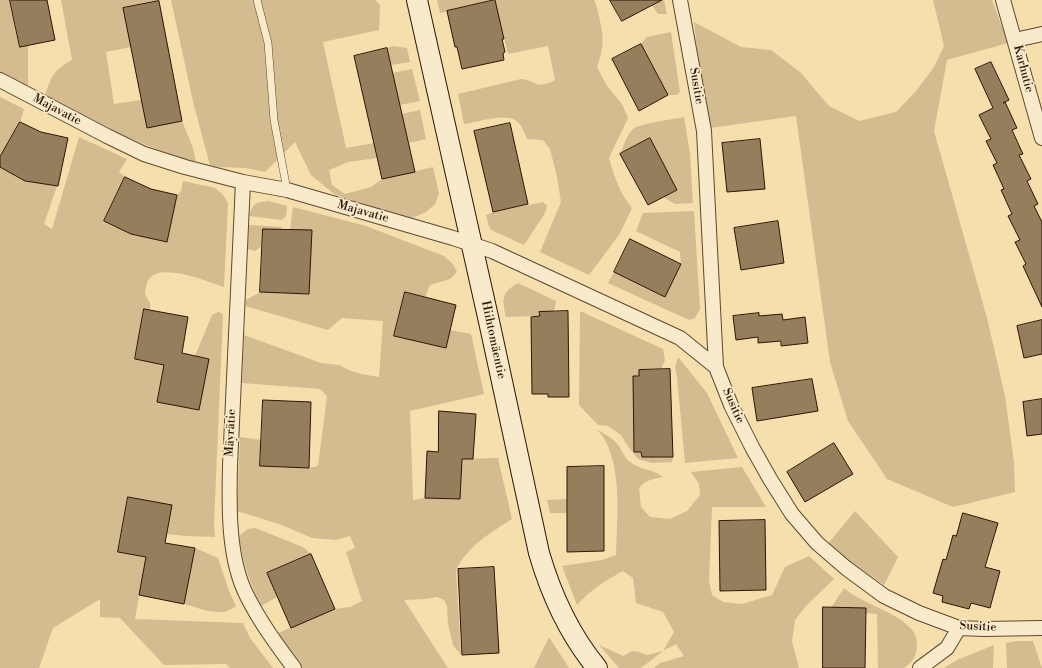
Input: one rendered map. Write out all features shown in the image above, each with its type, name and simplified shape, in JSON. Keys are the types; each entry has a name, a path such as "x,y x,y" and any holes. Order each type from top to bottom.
{"street":[{"name":"Hiihtomäentie","path":"417,0 539,553 547,580 558,606 576,638 597,668"},
{"name":"Susitie","path":"680,0 704,131 716,367 731,405 770,480 792,514 817,543 846,568 884,596 919,613 959,628 1042,628"},
{"name":"Karhutie","path":"1003,0 1042,138"},
{"path":"1015,40 1042,34"},
{"name":"Majavatie","path":"0,80 106,136 144,154 184,167 243,182 287,190 453,238 492,251 680,338 716,367"},
{"name":"Mäyrätie","path":"243,182 229,509 234,554 246,595 265,627 294,668"},
{"path":"920,668 947,648 959,628"}],"lane":[{"path":"257,0 268,43 274,120 287,190"}],"shaded area":[{"path":"0,0 10,0 19,46 28,45 28,86 0,72"},
{"path":"61,0 159,1 123,8 131,47 106,52 114,104 141,100 147,128 182,121 193,148 196,162 177,157 138,142 45,95 54,74 61,67 72,60"},
{"path":"171,0 375,0 380,5 379,30 323,42 346,148 374,143 377,158 348,162 329,170 332,185 345,194 371,187 382,179 433,167 439,194 435,204 426,212 410,219 334,194 311,175 295,142 265,172 246,168 219,167 210,165 194,106"},
{"path":"437,0 494,0 440,13"},
{"path":"495,0 594,0 596,4 602,29 603,42 597,67 607,86 622,104 628,118 609,158 618,184 624,197 632,208 619,235 589,275 540,252 561,202 550,149 543,140 527,139 519,124 511,118 505,117 464,124 458,94 521,79 540,85 555,80 548,46 508,54"},
{"path":"648,0 664,0 667,14 658,14"},
{"path":"933,0 992,0 1008,43 947,60 934,131 987,318 1005,396 1014,462 1015,492 953,507 887,479 848,421 830,362 796,116 710,128 698,60 694,22 741,47 771,50 800,72 829,106 859,121 896,112 916,91 934,67 944,46"},
{"path":"671,32 680,92 677,95 668,95 641,44 647,37"},
{"path":"393,46 407,48 410,62 391,65 387,48"},
{"path":"412,69 420,101 400,105 392,73"},
{"path":"0,97 24,109 20,122 0,157"},
{"path":"420,110 426,139 409,143 402,114"},
{"path":"684,117 690,153 693,203 675,204 663,197 650,138 620,154 628,136 637,126"},
{"path":"79,137 127,159 119,172 125,177 104,221 131,234 167,242 177,195 181,191 183,181 215,188 224,196 228,204 224,287 185,275 164,272 155,274 149,279 147,284 145,294 150,303 150,310 144,309 135,359 164,365 157,402 199,410 208,359 195,356 212,315 218,312 223,314 214,524 215,537 167,534 128,497 118,552 146,557 135,619 243,623 250,638 273,668 230,668 226,664 164,665 120,618 100,617 100,599 53,628 39,668 0,668 0,167 25,181 57,186 44,224 52,229"},
{"path":"269,201 287,206 286,216 282,220 249,216 252,208 256,204"},
{"path":"543,202 547,206 545,213 524,245 491,230 489,227 486,215 493,212"},
{"path":"293,207 366,226 444,256 453,264 457,272 450,279 430,285 425,297 405,292 394,336 446,348 450,330 471,334 484,394 410,411 413,500 425,498 459,499 462,459 498,458 512,519 473,547 461,561 456,570 461,655 453,645 448,624 447,606 444,600 437,597 404,600 448,668 301,668 276,634 335,609 350,607 362,601 346,552 355,548 350,536 336,540 312,538 282,525 237,511 240,437 261,440 260,466 309,468 318,466 327,396 320,389 242,383 244,335 321,363 339,365 361,374 379,377 383,321 342,318 328,330 245,306 246,300 260,292 309,294 312,231 290,230"},
{"path":"694,211 700,309 695,318 689,320 608,283 614,272 665,297 681,264 680,252 636,231 643,213"},
{"path":"249,225 282,227 281,229 263,229 262,246 255,251 248,249"},
{"path":"518,283 556,301 554,312 540,312 540,316 506,317 504,297 508,290"},
{"path":"580,311 663,349 665,360 661,369 639,370 639,376 633,376 634,452 641,452 642,457 673,457 672,462 652,463 638,459 621,435 608,426 598,425 579,405"},
{"path":"678,357 707,393 738,458 685,463 675,367"},
{"path":"596,429 609,436 619,446 626,458 633,464 655,472 663,477 653,479 641,485 639,488 641,507 650,517 670,519 687,511 700,495 699,484 691,472 742,467 766,507 712,507 709,581 712,595 723,602 742,604 772,595 785,567 809,556 834,579 806,606 795,620 792,641 799,668 654,668 660,663 684,656 676,644 663,651 674,632 663,612 636,603 633,578 623,571 598,586 577,605 562,566 602,560 616,555 617,497 614,469 611,455 605,440"},
{"path":"567,499 567,513 550,513 547,500"},
{"path":"855,511 898,557 884,585 827,545"},
{"path":"255,528 303,547 311,554 267,573 277,597 261,606 247,572 239,536 248,529"},
{"path":"195,548 218,558 229,591 236,606 230,610 217,612 184,604"},
{"path":"844,588 860,599 898,618 912,630 917,643 917,650 913,660 906,667 878,668 877,614 866,613 865,608 831,608"},
{"path":"549,637 569,668 534,668"},
{"path":"1033,641 1042,668 1007,668 1006,643"},
{"path":"599,645 623,656 632,651 647,655 663,651 641,668 619,668"},
{"path":"994,645 993,668 944,668 957,660"}],"building":[{"path":"10,0 47,0 55,40 20,47"},
{"path":"495,0 504,39 502,39 505,52 503,53 504,60 462,69 457,47 455,47 447,11"},
{"path":"610,0 662,0 622,21"},
{"path":"159,1 182,121 147,128 123,8"},
{"path":"641,44 668,95 639,111 612,59"},
{"path":"387,48 415,172 382,179 354,56"},
{"path":"991,62 1009,100 1005,102 1017,128 1012,130 1023,154 1019,155 1031,179 1027,181 1038,204 1034,206 1042,222 1042,307 1023,266 1026,264 1015,242 1020,240 1008,216 1012,214 1001,190 1004,189 993,165 997,163 986,141 991,139 979,115 993,108 975,69"},
{"path":"20,122 41,132 68,138 58,186 25,181 0,167 0,157"},
{"path":"510,123 528,204 493,212 474,131"},
{"path":"650,138 677,190 648,205 620,154"},
{"path":"760,139 765,189 727,192 722,143"},
{"path":"125,177 151,189 177,195 167,242 131,234 104,221"},
{"path":"778,221 784,263 741,270 734,228"},
{"path":"263,229 312,230 309,294 260,292"},
{"path":"630,239 681,264 665,297 614,272"},
{"path":"405,292 456,305 446,348 394,336"},
{"path":"144,309 188,317 182,353 209,359 199,410 157,402 164,365 135,359"},
{"path":"568,311 569,397 548,397 548,394 532,394 531,317 540,316 539,312"},
{"path":"759,313 759,316 782,314 783,320 805,317 808,343 781,346 781,341 758,343 758,337 736,340 733,316"},
{"path":"1042,320 1042,354 1024,358 1017,326"},
{"path":"670,369 673,457 642,457 641,452 634,452 633,376 639,376 639,370"},
{"path":"812,379 818,411 757,421 752,388"},
{"path":"1042,399 1042,434 1027,436 1023,402"},
{"path":"263,400 311,402 309,468 260,466"},
{"path":"439,411 476,414 473,459 462,459 460,499 425,498 427,451 438,452"},
{"path":"834,443 853,474 805,502 787,472"},
{"path":"604,466 604,551 567,552 567,467"},
{"path":"128,497 172,505 165,543 195,548 184,604 139,595 146,557 118,552"},
{"path":"963,513 998,523 985,567 1000,571 990,608 971,603 969,609 942,602 943,596 933,593 943,559 946,560 953,535 956,536"},
{"path":"765,520 766,590 720,591 719,521"},
{"path":"311,554 335,609 291,628 267,573"},
{"path":"494,567 499,653 462,655 458,569"},
{"path":"823,607 866,608 865,668 823,668"}]}
